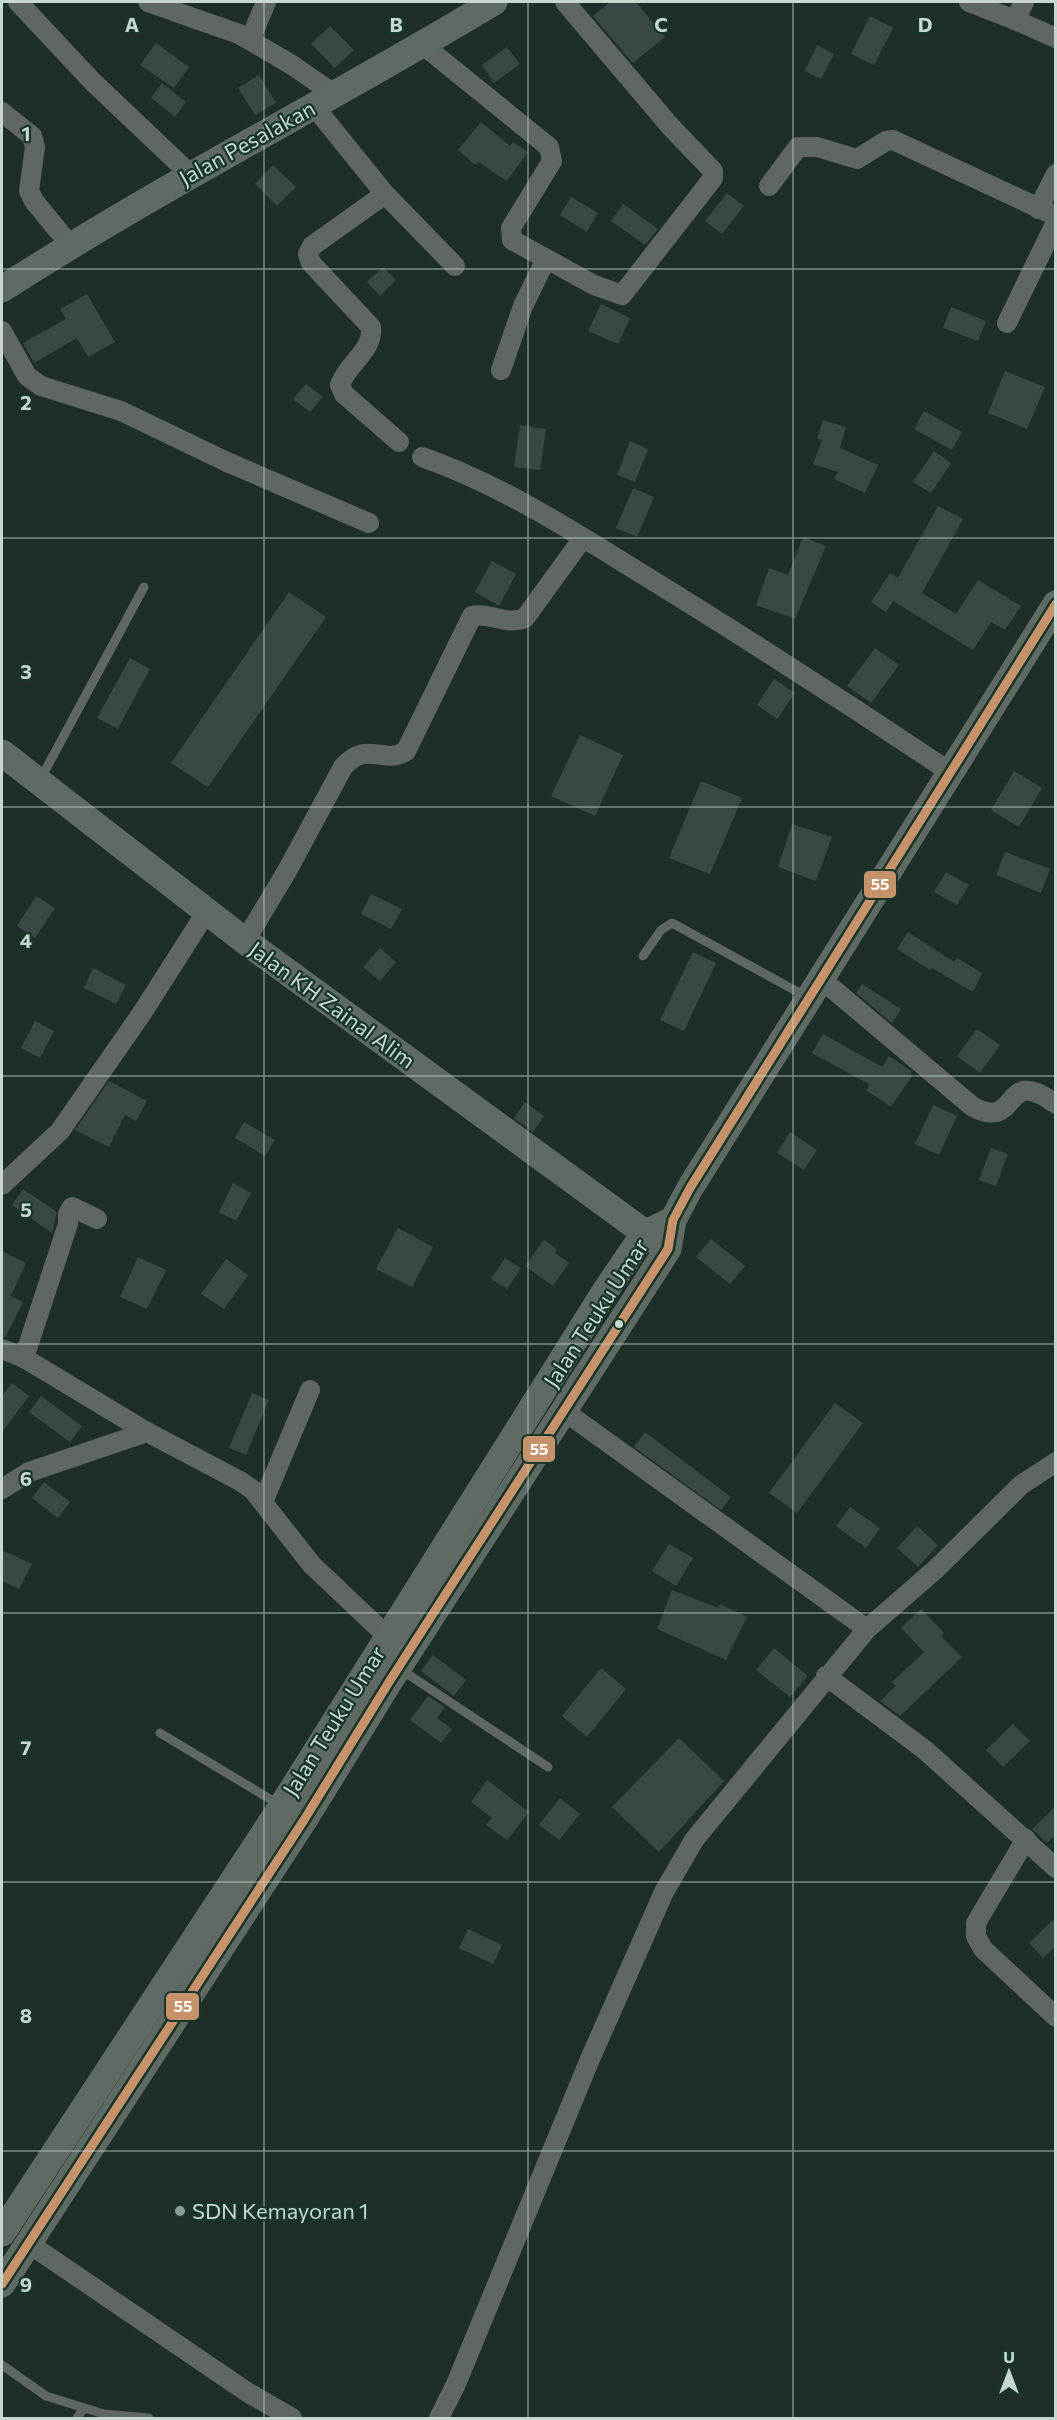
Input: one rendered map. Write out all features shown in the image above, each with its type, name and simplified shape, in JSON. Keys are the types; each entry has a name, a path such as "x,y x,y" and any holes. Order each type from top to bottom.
{"main road":[{"name":"Jalan Pesalakan","path":"2,289 70,245 190,174 423,45 490,2"},
{"path":"673,1220 690,1188 1056,604"},
{"name":"Jalan KH Zainal Alim","path":"2,753 245,941 644,1234 668,1249"},
{"name":"Jalan Teuku Umar","path":"2,2233 282,1806 387,1636 644,1234 673,1220"},
{"name":"Jalan Teuku Umar","path":"2,2284 668,1249 673,1220"},
{"path":"328,1730 352,1742"}],"street":[{"path":"18,2 93,82 190,174"},
{"path":"148,2 250,40 324,100 385,194 455,266"},
{"path":"250,40 266,2"},
{"path":"423,45 549,147 552,161 511,228 512,240 594,285 622,295 713,174 565,2"},
{"path":"969,2 1056,38"},
{"path":"1016,20 1024,2"},
{"path":"2,112 32,136 35,147 29,191 34,201 70,245"},
{"path":"769,186 798,147 817,147 856,159 886,141 892,141 1047,212 1056,174"},
{"path":"385,194 312,246 308,254 311,264 371,327 370,342 342,377 340,386 344,394 399,442"},
{"path":"1007,323 1056,222"},
{"path":"501,370 523,306 546,259"},
{"path":"2,332 27,376 41,386 142,420 227,462 369,523"},
{"path":"422,457 471,476 583,538 819,684 950,772"},
{"path":"245,941 288,871 343,767 352,757 363,753 392,756 406,751 472,616 482,615 506,621 525,618 583,538"},
{"path":"2,1185 60,1131 142,1013 207,911"},
{"path":"815,988 973,1107 992,1113 1003,1110 1019,1092 1026,1089 1035,1090 1056,1104"},
{"path":"24,1358 68,1224 68,1214 72,1207 97,1219"},
{"path":"2,1349 24,1358 147,1432 240,1481 263,1503 312,1564 387,1636"},
{"path":"263,1503 310,1390"},
{"path":"564,1411 867,1629"},
{"path":"2,1488 29,1472 147,1432"},
{"path":"439,2418 465,2363 590,2059 664,1892 694,1840 826,1676 867,1629 936,1569 1021,1485 1056,1462"},
{"path":"826,1676 925,1750 1056,1868"},
{"path":"1026,1839 976,1923 976,1936 982,1949 1056,2017"},
{"path":"28,2243 247,2392 292,2418"}],"lane":[{"path":"39,782 144,587"},
{"path":"643,956 662,930 672,923 815,988"},
{"path":"398,1668 548,1767"},
{"path":"160,1733 282,1806"},
{"path":"2,2365 46,2396 104,2414 149,2418"},
{"path":"77,2418 84,2408"}],"building":[{"path":"610,2 636,2 665,37 633,63 593,16"},
{"path":"870,16 893,28 874,65 851,54"},
{"path":"330,26 354,50 335,68 311,44"},
{"path":"156,43 189,67 174,88 140,65"},
{"path":"817,45 834,54 821,79 805,71"},
{"path":"507,47 520,64 494,83 482,65"},
{"path":"259,75 276,103 255,115 238,88"},
{"path":"162,83 186,102 175,117 151,98"},
{"path":"481,122 510,146 513,142 528,152 507,181 478,162 475,165 458,150"},
{"path":"273,165 296,187 277,206 255,184"},
{"path":"727,193 744,206 722,234 705,221"},
{"path":"571,197 598,213 587,232 560,215"},
{"path":"623,204 658,229 645,245 611,221"},
{"path":"383,267 396,280 380,296 367,282"},
{"path":"87,294 115,342 88,357 77,338 34,363 23,343 66,319 60,309"},
{"path":"601,304 630,318 618,344 588,331"},
{"path":"951,307 986,321 978,341 943,328"},
{"path":"1005,371 1045,387 1027,429 988,413"},
{"path":"306,384 323,397 310,412 293,399"},
{"path":"924,411 962,432 952,450 914,429"},
{"path":"823,420 846,427 840,448 878,465 865,493 834,479 838,472 813,464 822,440 817,439"},
{"path":"520,425 546,429 540,470 514,467"},
{"path":"630,441 648,449 635,482 617,475"},
{"path":"934,451 951,463 931,493 913,482"},
{"path":"633,488 654,497 637,537 616,528"},
{"path":"938,506 963,519 922,593 956,614 978,580 1021,606 1005,630 991,622 973,650 893,601 886,612 871,602 890,573 898,578"},
{"path":"803,537 826,546 795,619 756,605 769,568 788,575"},
{"path":"492,561 516,574 499,606 475,592"},
{"path":"289,592 326,617 208,787 171,763"},
{"path":"875,648 899,665 871,703 847,686"},
{"path":"130,658 150,669 118,729 97,718"},
{"path":"774,679 795,693 777,719 757,705"},
{"path":"580,735 623,755 595,816 551,796"},
{"path":"1014,771 1042,788 1019,827 991,810"},
{"path":"701,781 742,798 710,874 669,858"},
{"path":"792,824 832,837 816,881 778,867"},
{"path":"1005,852 1050,869 1041,893 996,875"},
{"path":"946,872 969,885 957,905 934,892"},
{"path":"371,894 402,909 391,929 361,914"},
{"path":"36,896 55,908 35,938 17,926"},
{"path":"908,932 954,962 957,958 982,973 973,992 932,968 930,970 897,949"},
{"path":"380,948 396,962 380,981 363,967"},
{"path":"693,952 716,963 684,1031 660,1020"},
{"path":"93,968 126,985 116,1004 84,988"},
{"path":"862,984 901,1009 892,1023 856,993"},
{"path":"35,1021 54,1031 40,1058 21,1048"},
{"path":"977,1029 1000,1045 980,1073 957,1056"},
{"path":"823,1034 882,1067 889,1056 911,1071 911,1077 891,1107 866,1090 870,1085 812,1053"},
{"path":"109,1081 147,1101 136,1121 125,1115 109,1147 75,1130"},
{"path":"525,1102 544,1116 533,1132 514,1118"},
{"path":"933,1105 957,1116 939,1155 915,1144"},
{"path":"244,1122 275,1140 265,1156 235,1138"},
{"path":"790,1132 817,1150 804,1170 777,1153"},
{"path":"991,1148 1008,1154 996,1186 979,1180"},
{"path":"233,1183 251,1193 236,1221 219,1212"},
{"path":"23,1189 57,1212 52,1233 12,1205"},
{"path":"398,1228 433,1247 412,1287 376,1269"},
{"path":"711,1239 745,1266 730,1284 696,1257"},
{"path":"544,1240 557,1249 555,1253 569,1263 553,1286 525,1266"},
{"path":"2,1251 26,1263 11,1296 23,1302 5,1338 2,1337"},
{"path":"138,1257 166,1270 147,1309 120,1297"},
{"path":"505,1258 521,1268 507,1289 491,1279"},
{"path":"226,1259 248,1275 224,1309 201,1294"},
{"path":"12,1383 29,1396 2,1432 2,1396"},
{"path":"252,1393 269,1400 246,1455 229,1448"},
{"path":"41,1396 82,1426 70,1442 29,1412"},
{"path":"835,1403 863,1423 797,1513 769,1493"},
{"path":"645,1432 731,1497 721,1510 634,1447"},
{"path":"44,1482 70,1502 58,1518 32,1498"},
{"path":"850,1507 880,1528 866,1548 836,1526"},
{"path":"917,1526 938,1545 918,1567 897,1548"},
{"path":"669,1544 693,1558 676,1586 652,1571"},
{"path":"2,1550 32,1564 19,1589 2,1581"},
{"path":"672,1590 718,1608 720,1604 747,1617 726,1660 657,1629"},
{"path":"921,1609 944,1633 941,1636 962,1657 900,1716 880,1701 896,1686 892,1682 924,1652 901,1628"},
{"path":"774,1648 808,1676 790,1697 756,1670"},
{"path":"433,1655 466,1680 454,1696 421,1671"},
{"path":"601,1668 626,1689 587,1737 562,1716"},
{"path":"428,1696 445,1707 437,1718 452,1729 441,1743 410,1720"},
{"path":"1013,1724 1030,1741 1003,1767 986,1750"},
{"path":"679,1738 724,1781 659,1852 612,1807"},
{"path":"487,1780 529,1812 507,1840 486,1825 492,1818 471,1802"},
{"path":"560,1798 580,1814 559,1840 539,1825"},
{"path":"1056,1806 1056,1835 1047,1843 1032,1829"},
{"path":"1056,1917 1056,1946 1043,1958 1029,1943"},
{"path":"468,1929 502,1945 493,1964 459,1948"}],"transit line":[{"name":"55","path":"2,2284 304,1820 389,1682 668,1249 673,1220 690,1188 1056,604"}],"place":[{"name":"SDN Kemayoran 1","path":"180,2211"}]}
